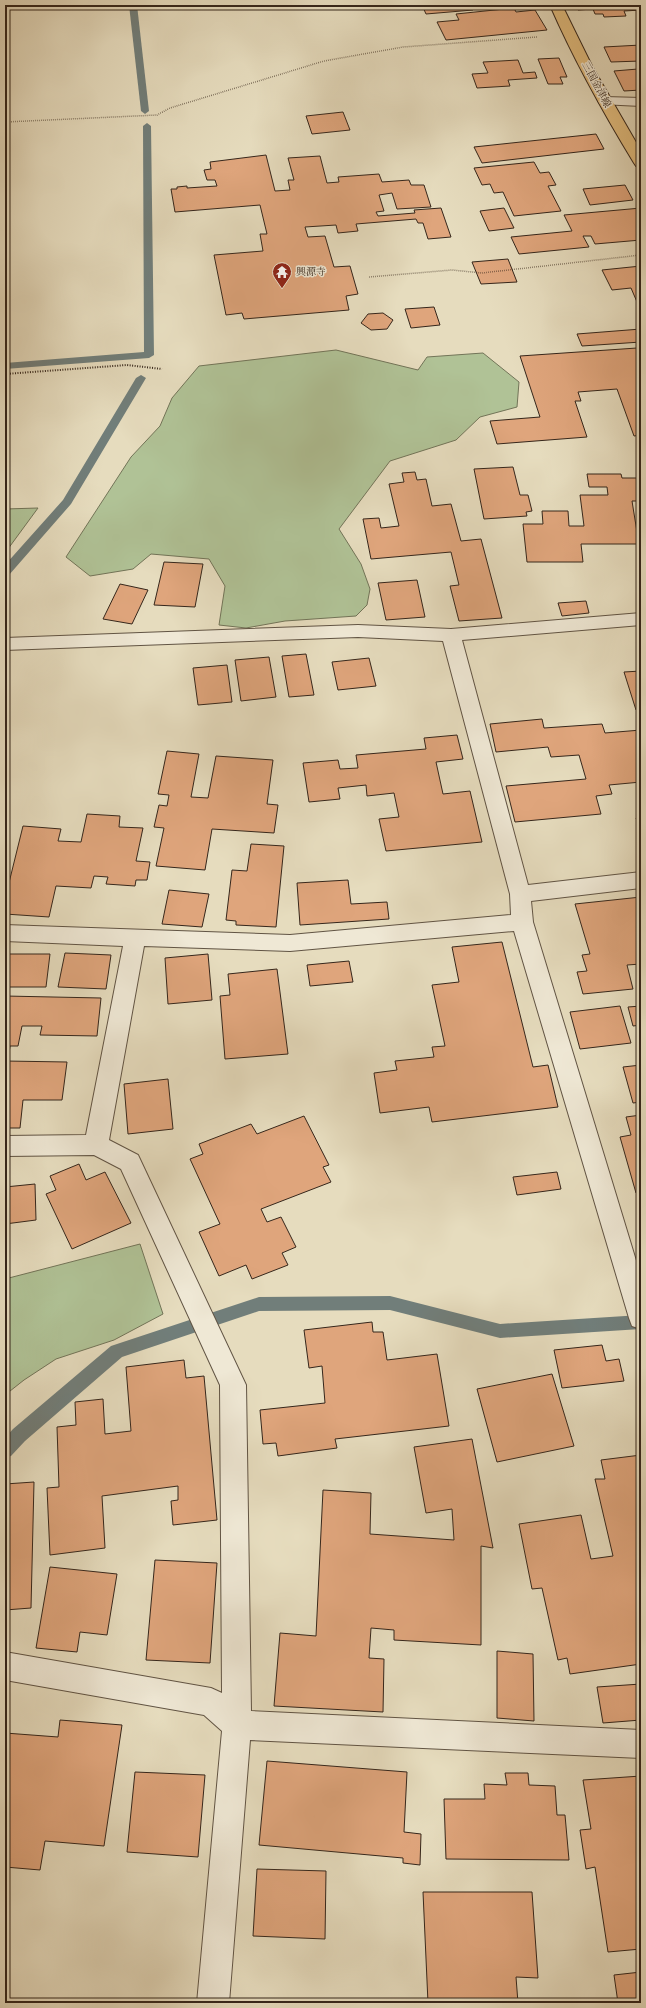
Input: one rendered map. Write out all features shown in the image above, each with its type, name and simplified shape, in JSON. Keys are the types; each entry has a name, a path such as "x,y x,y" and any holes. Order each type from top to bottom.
{"main road":[{"name":"三国金津線","path":"556,5 569,34 605,101 641,163"}],"street":[{"path":"605,101 641,102"},
{"path":"5,644 358,631 451,635 641,619"},
{"path":"451,635 520,894 522,922 641,1318"},
{"path":"520,894 641,880"},
{"path":"5,933 290,944 522,922"},
{"path":"96,1145 135,939"},
{"path":"5,1146 96,1145 130,1162 234,1385 237,1725 213,2003"},
{"path":"5,1666 211,1702 237,1725 641,1744"}],"path":[{"path":"5,122 157,116 170,108 281,76 324,61 403,47 569,34"},
{"path":"369,277 452,270 482,273 641,255"},
{"path":"5,374 127,365 162,369"}],"green space":[{"path":"336,350 418,370 427,357 483,353 519,382 517,407 480,417 456,440 390,461 339,529 361,564 370,589 367,605 356,616 285,621 246,628 219,625 225,586 209,559 151,554 133,569 90,576 66,557 131,457 160,426 172,398 199,366"},
{"path":"38,508 5,553 5,509"},
{"path":"140,1244 163,1314 114,1340 56,1359 24,1380 5,1395 5,1279"}],"building":[{"path":"422,5 491,6 472,8 473,10 426,14"},
{"path":"576,5 641,5 641,10 624,11 626,16 604,17 603,14 595,14 593,9 578,10"},
{"path":"514,8 516,12 535,10 547,30 446,40 437,22 459,20 456,14"},
{"path":"641,45 641,61 611,62 604,47"},
{"path":"559,58 567,77 560,77 563,84 548,84 538,59"},
{"path":"518,60 523,73 535,72 537,78 508,80 510,86 477,88 472,74 488,73 483,62"},
{"path":"638,69 641,74 641,90 624,91 614,71"},
{"path":"343,112 350,130 312,134 306,116"},
{"path":"596,134 604,149 482,163 474,147"},
{"path":"266,155 275,191 290,190 288,180 294,180 288,158 320,156 327,183 339,182 338,177 379,174 382,182 409,180 411,185 424,185 431,207 397,209 392,193 379,195 384,211 376,212 378,216 415,213 414,210 441,208 451,237 428,239 423,223 418,223 416,219 356,224 358,231 338,233 336,225 305,227 308,237 325,236 334,267 350,266 358,294 346,296 349,310 244,319 242,313 226,315 214,255 263,251 260,234 267,234 260,205 175,212 171,189 187,186 187,188 217,186 215,180 207,180 204,170 211,169 210,162"},
{"path":"534,162 540,173 549,172 556,185 548,186 561,211 514,216 503,192 494,193 490,184 482,185 474,168"},
{"path":"625,185 633,200 590,205 583,189"},
{"path":"504,208 514,228 489,231 480,211"},
{"path":"641,208 641,225 638,225 641,230 641,240 595,244 591,236 583,236 589,247 519,254 511,237 572,231 564,215"},
{"path":"508,259 517,282 481,284 472,262"},
{"path":"641,266 640,309 631,288 612,290 602,270"},
{"path":"434,307 440,325 411,328 405,309"},
{"path":"383,313 393,320 387,329 371,330 361,323 368,314"},
{"path":"641,329 641,342 582,346 577,334"},
{"path":"637,348 641,359 641,435 634,436 617,389 578,392 581,401 575,401 587,437 497,444 490,421 540,417 520,356"},
{"path":"513,467 520,495 528,495 532,511 526,512 527,516 484,519 474,469"},
{"path":"415,472 417,480 426,479 432,506 451,504 461,541 481,539 502,618 459,621 450,586 459,585 451,552 371,559 363,519 379,518 381,528 399,526 389,484 404,482 402,473"},
{"path":"587,474 621,474 622,478 641,478 641,501 632,501 637,532 641,532 641,544 581,544 583,562 527,562 523,524 543,524 542,511 568,511 569,526 584,526 580,495 608,495 607,487 589,487"},
{"path":"164,562 203,564 195,607 154,605"},
{"path":"417,580 425,617 386,620 378,583"},
{"path":"120,584 148,590 132,624 103,619"},
{"path":"586,601 589,613 562,616 558,603"},
{"path":"306,654 314,695 289,697 282,656"},
{"path":"269,657 276,697 241,701 235,660"},
{"path":"369,658 376,686 338,690 332,662"},
{"path":"227,665 232,702 198,705 193,668"},
{"path":"641,671 641,709 636,710 624,672"},
{"path":"542,719 544,728 602,724 605,733 641,730 641,782 609,785 612,794 596,796 601,814 515,822 506,786 586,779 579,755 551,757 548,747 496,752 490,724"},
{"path":"457,735 463,759 436,762 443,794 470,791 482,842 386,851 379,819 399,817 394,793 367,796 366,785 338,788 340,799 309,802 303,763 338,760 340,769 358,768 356,755 426,749 424,738"},
{"path":"167,751 199,754 191,797 208,798 216,756 273,760 267,804 278,805 274,833 212,829 205,870 156,866 164,828 154,827 159,805 167,806 169,795 158,794"},
{"path":"87,814 120,816 119,827 143,828 136,861 150,862 147,880 136,880 135,886 106,884 108,877 94,876 91,888 56,886 49,917 5,914 5,899 23,826 61,829 58,841 81,842"},
{"path":"641,817 641,832 636,818"},
{"path":"251,844 284,846 276,927 236,925 236,921 226,920 232,870 247,871"},
{"path":"348,880 351,904 387,902 389,919 300,925 297,883"},
{"path":"169,890 209,894 202,927 162,924"},
{"path":"641,897 641,964 627,965 633,989 583,994 577,972 587,971 582,955 590,954 575,904"},
{"path":"502,942 533,1067 548,1065 558,1107 432,1122 429,1107 380,1113 374,1073 397,1070 395,1061 434,1057 432,1047 445,1046 432,985 459,982 452,947"},
{"path":"65,953 111,955 106,989 58,987"},
{"path":"5,954 50,954 46,987 5,987"},
{"path":"208,954 212,1000 168,1004 165,958"},
{"path":"349,961 353,982 310,986 307,965"},
{"path":"277,969 288,1054 225,1059 220,996 230,995 228,974"},
{"path":"5,996 101,998 97,1036 40,1035 42,1026 22,1026 18,1046 10,1046 9,1053 5,1053"},
{"path":"620,1006 631,1043 580,1049 570,1012"},
{"path":"641,1006 641,1025 633,1026 628,1007"},
{"path":"5,1061 67,1062 62,1100 23,1100 20,1128 5,1128"},
{"path":"641,1065 641,1102 633,1103 623,1067"},
{"path":"168,1079 173,1129 128,1134 124,1084"},
{"path":"641,1115 641,1193 636,1193 620,1137 631,1135 626,1117"},
{"path":"304,1116 329,1165 323,1167 331,1182 261,1209 267,1222 281,1217 296,1247 282,1253 288,1265 252,1279 246,1265 219,1276 199,1232 220,1224 190,1159 203,1154 199,1144 251,1124 257,1134"},
{"path":"79,1164 86,1180 105,1172 131,1223 72,1249 46,1194 56,1190 50,1176"},
{"path":"557,1172 561,1189 517,1195 513,1177"},
{"path":"35,1184 36,1220 5,1224 5,1187"},
{"path":"372,1322 373,1332 383,1332 387,1360 437,1354 449,1426 335,1439 337,1448 278,1456 276,1443 263,1444 260,1410 325,1403 322,1366 309,1368 304,1330"},
{"path":"602,1345 606,1361 619,1359 624,1381 562,1388 554,1350"},
{"path":"184,1360 186,1378 204,1376 217,1520 173,1525 171,1501 178,1500 178,1486 102,1496 105,1548 50,1555 47,1488 59,1487 57,1427 76,1425 75,1402 103,1399 105,1434 131,1431 126,1367"},
{"path":"552,1374 574,1446 497,1462 477,1389"},
{"path":"472,1439 493,1548 481,1546 481,1645 394,1640 394,1630 371,1628 369,1658 384,1659 383,1712 274,1706 280,1633 316,1636 323,1490 371,1493 370,1534 454,1540 452,1509 426,1513 414,1447"},
{"path":"641,1455 641,1664 570,1674 567,1658 558,1660 542,1588 532,1589 519,1524 581,1515 591,1559 613,1556 595,1479 605,1479 601,1460"},
{"path":"34,1482 31,1608 5,1610 5,1484"},
{"path":"155,1560 217,1563 210,1663 146,1660"},
{"path":"50,1567 117,1574 107,1635 80,1632 77,1652 36,1648"},
{"path":"497,1651 533,1654 534,1721 497,1718"},
{"path":"641,1684 641,1720 603,1723 597,1687"},
{"path":"60,1720 122,1725 104,1846 45,1841 40,1870 5,1867 5,1733 58,1737"},
{"path":"267,1761 407,1772 404,1832 421,1834 420,1865 403,1863 403,1858 259,1845"},
{"path":"135,1772 205,1775 198,1857 127,1852"},
{"path":"505,1773 528,1773 529,1785 555,1786 557,1815 565,1815 569,1860 446,1859 444,1799 485,1799 484,1784 507,1785"},
{"path":"641,1776 641,1949 608,1952 595,1867 586,1869 580,1830 591,1829 583,1780"},
{"path":"257,1869 326,1871 325,1939 253,1936"},
{"path":"423,1892 532,1892 538,1978 516,1977 518,2003 428,2003"},
{"path":"641,1972 641,2003 618,2003 614,1975"}],"waterway":[{"path":"133,5 145,111"},
{"path":"5,366 149,355 147,126"},
{"path":"5,572 67,502 141,378"},
{"path":"5,1450 19,1435 117,1351 259,1304 390,1303 500,1331 641,1322"}],"place":[{"name":"興源寺","path":"282,289"}]}
